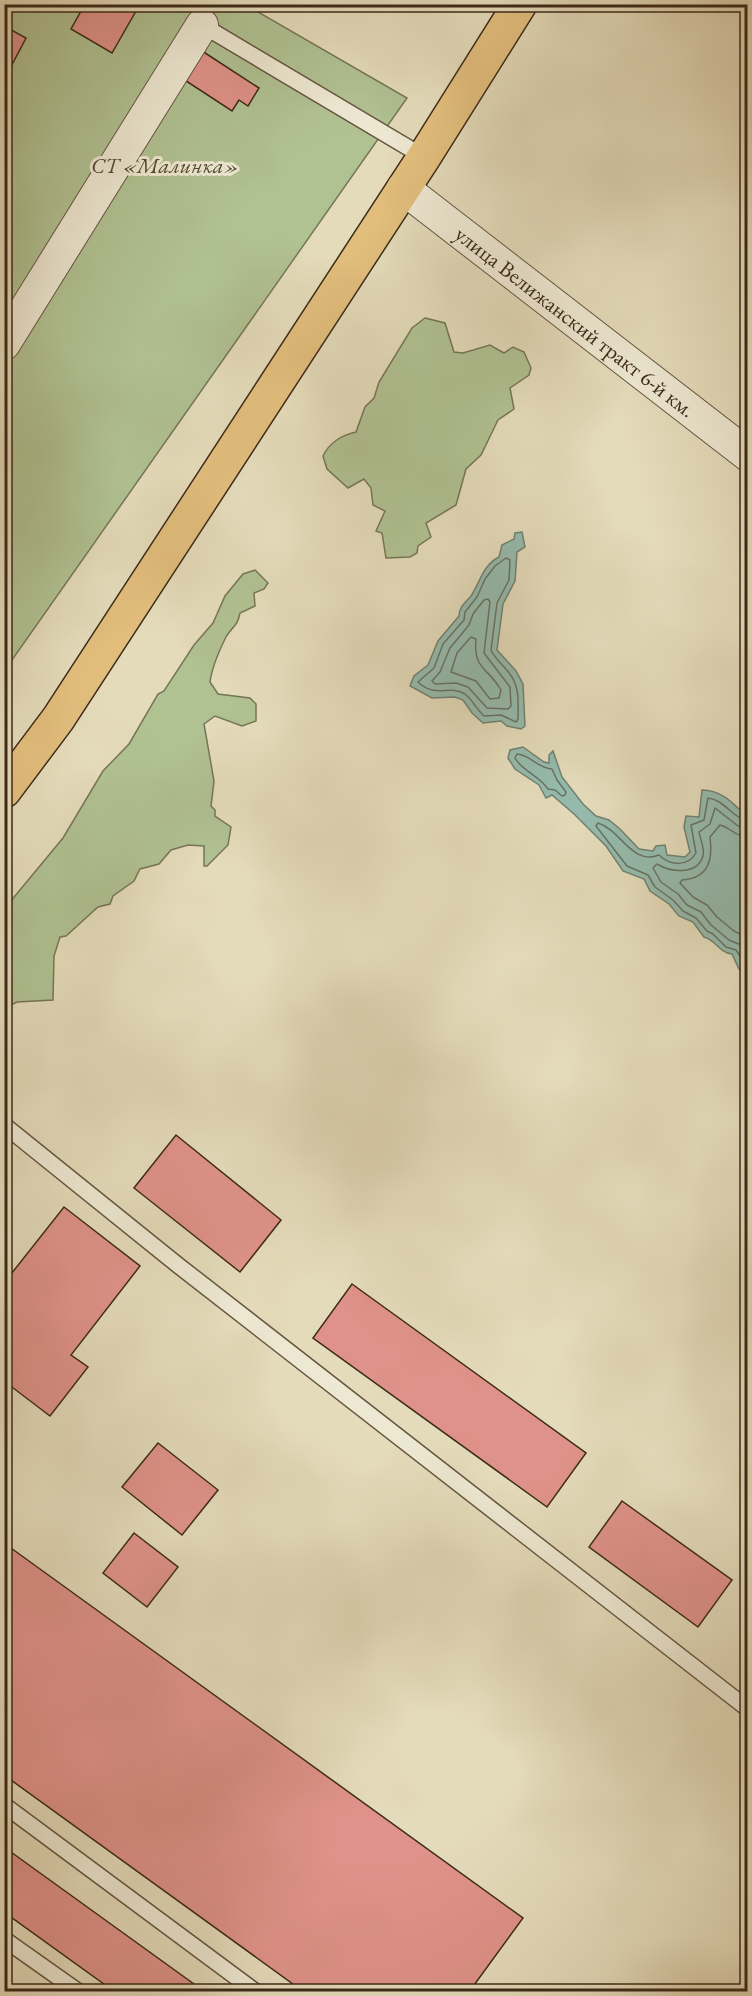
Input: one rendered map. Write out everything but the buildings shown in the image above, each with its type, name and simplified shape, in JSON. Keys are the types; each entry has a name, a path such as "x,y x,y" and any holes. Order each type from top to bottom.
{"main road":[{"path":"4,790 58,719 424,157 520,4"}],"street":[{"path":"4,344 202,26"},
{"name":"улица Велижанский тракт 6-й км.","path":"403,188 747,455"}],"lane":[{"path":"202,26 424,157"},
{"path":"4,1125 179,1266 747,1709"},
{"path":"4,1805 256,1992"},
{"path":"4,1939 79,1992"}],"green space":[{"name":"CТ «Малинка»","path":"5,5 246,5 407,98 5,670"},
{"path":"425,318 445,323 454,352 463,353 490,345 504,353 513,347 524,352 531,368 529,375 510,388 514,409 498,420 481,455 466,469 456,505 426,523 431,537 418,546 417,553 410,557 386,558 382,533 376,531 385,511 373,505 371,488 364,479 348,488 327,469 323,456 336,440 356,432 365,407 374,398 379,382 412,328"},
{"path":"255,570 268,583 264,589 254,593 255,606 240,613 218,653 210,682 218,694 250,698 256,704 256,721 242,726 215,716 204,724 214,781 211,806 215,810 215,816 231,827 228,845 207,866 204,866 204,846 188,845 171,850 159,864 140,869 134,881 113,896 110,904 98,907 66,936 60,937 54,956 53,1000 17,1002 5,1008 5,908 63,838 103,771 129,744 158,694 164,691 194,645 213,623 225,596 243,574"}],"water":[{"path":"522,532 525,547 517,552 515,581 503,604 497,650 516,671 523,684 525,726 521,729 507,726 501,721 483,723 463,700 455,697 432,698 410,686 414,676 428,665 438,641 459,616 461,608 471,596 485,569 499,557 502,545 514,539 515,533"},
{"path":"523,747 549,763 549,755 553,751 562,777 583,804 596,816 609,820 639,849 653,851 656,846 665,845 667,855 685,857 690,852 684,827 686,816 699,817 702,790 722,795 747,817 747,977 739,969 732,954 723,951 704,937 693,922 679,916 669,904 650,891 644,879 623,871 606,846 574,814 552,795 546,798 539,785 515,769 508,758 510,750"}]}
